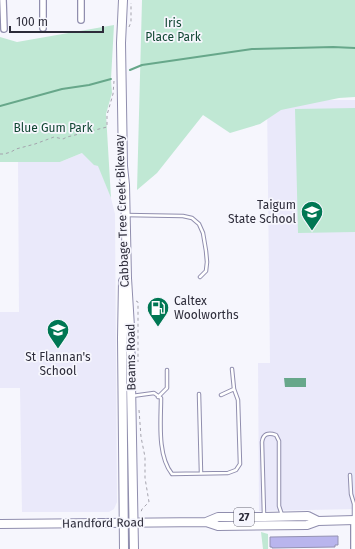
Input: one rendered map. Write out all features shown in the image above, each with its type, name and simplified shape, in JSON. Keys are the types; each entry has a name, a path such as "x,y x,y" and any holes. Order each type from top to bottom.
{"main road":[{"name":"Beams Road","path":"123,0 121,50 123,166 125,185 132,396 134,549"},
{"name":"Beams Road","path":"123,166 121,184 123,267 124,549"},
{"name":"Handford Road","path":"206,522 218,517 284,516 308,516 318,520 354,520"},
{"name":"Handford Road","path":"0,524 206,522 218,526 266,526 307,525 318,520"}],"street":[{"path":"3,0 4,29"},
{"path":"42,0 43,28"},
{"path":"81,0 81,20"},
{"path":"354,520 354,549"}],"lane":[{"path":"126,215 183,216 192,218 199,224 203,233 206,251 206,271 200,277"},
{"path":"123,397 154,394 161,398 161,441 167,467 172,474 228,473 236,470 240,464 238,400 234,389 232,369"},
{"path":"158,396 167,388 167,370"},
{"path":"221,395 234,389"},
{"path":"199,394 201,473"},
{"path":"266,526 264,517 262,442 265,435 276,435 279,441 279,506 284,516"},
{"path":"350,475 351,494 354,504 354,520"}],"path":[{"path":"129,28 131,14 130,0"},
{"path":"0,154 11,152 54,137 63,139 107,127 107,115 113,94 114,78"},
{"name":"Cabbage Tree Creek Bikeway","path":"133,298 138,302 138,366"},
{"path":"139,409 140,437 145,457 145,478 149,502 141,512"}],"shaded area":[{"name":"Taigum State School","path":"267,100 355,100 355,509 259,511 258,363 270,363"},
{"name":"St Flannan's School","path":"92,149 111,198 115,214 117,502 114,509 109,512 22,512 20,388 0,388 0,312 19,312 18,162 60,162"},
{"path":"284,378 306,378 306,387 285,387"}],"green space":[{"name":"Iris Place Park","path":"142,0 355,0 355,97 339,98 281,110 260,124 230,133 203,115 157,173 137,190"},
{"name":"Blue Gum Park","path":"114,25 111,79 112,93 106,114 111,198 98,166 94,165 82,153 60,162 0,162 0,37 17,42"},
{"path":"355,108 355,232 298,233 295,109"},
{"path":"261,532 268,534 268,549 263,549"}],"building":[{"path":"338,536 338,545 335,545 335,547 270,547 270,537"}],"waterway":[{"path":"130,70 142,65 252,49 333,47 355,48"},
{"path":"0,106 62,89 89,85 111,79"}],"place":[{"name":"Taigum State School","path":"312,232"},
{"name":"Caltex Woolworths","path":"158,328"},
{"name":"St Flannan's School","path":"58,350"}]}
